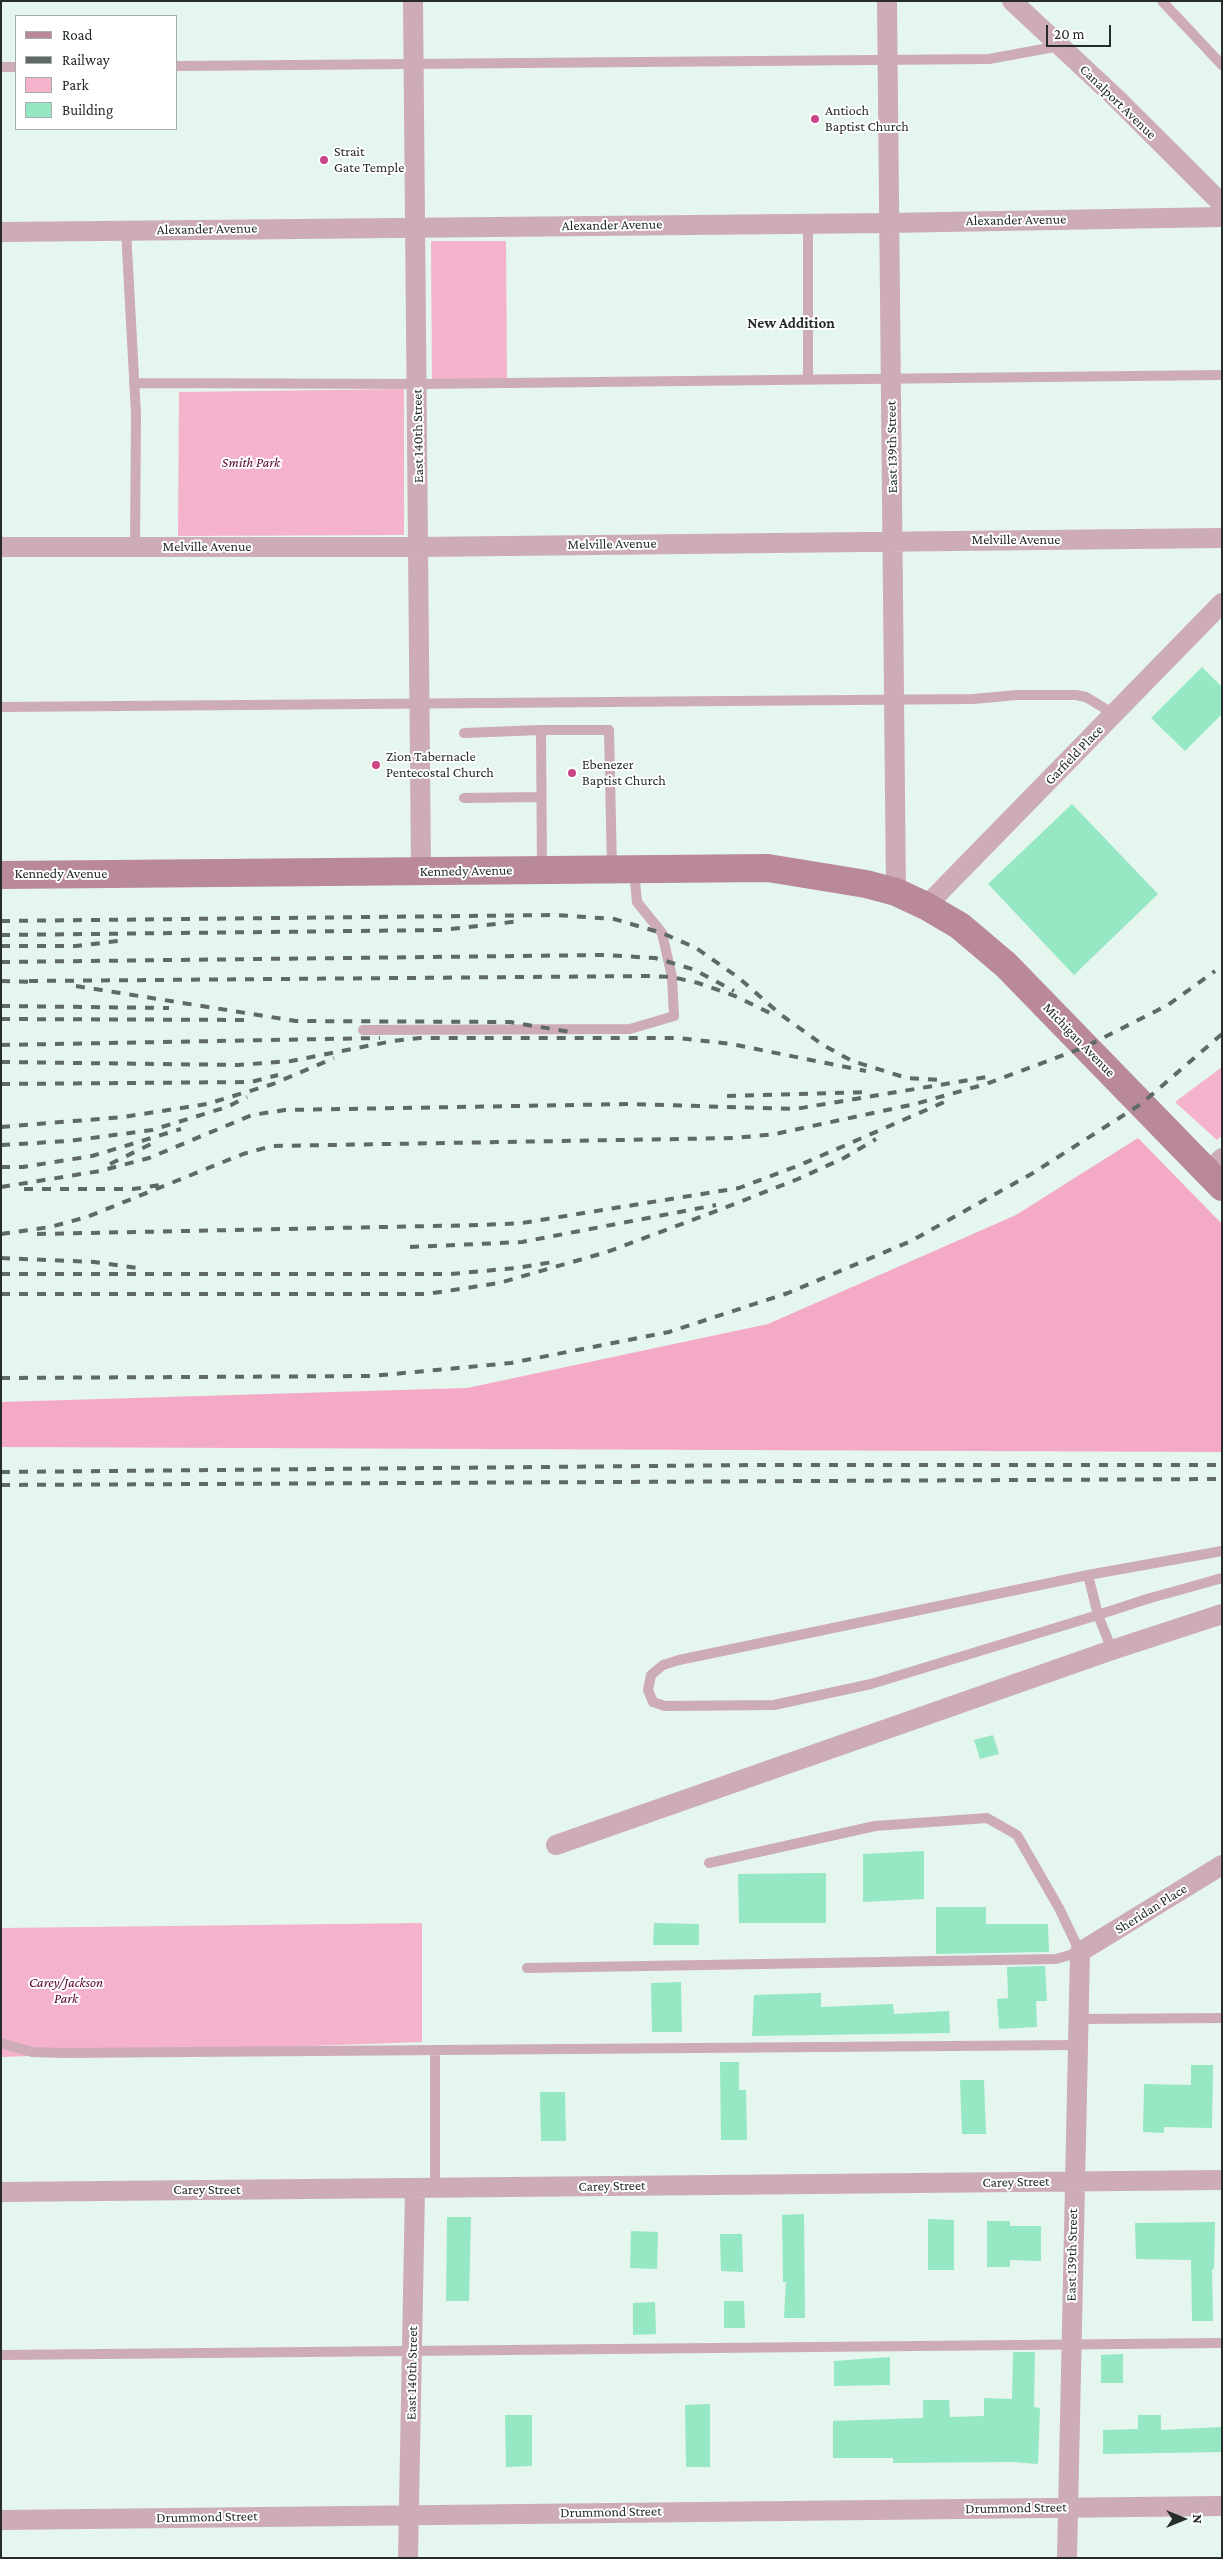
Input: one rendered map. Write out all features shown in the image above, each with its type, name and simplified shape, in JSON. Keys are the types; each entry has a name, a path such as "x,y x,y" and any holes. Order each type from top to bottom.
{"main road":[{"name":"Kennedy Avenue","path":"1,875 768,868 848,880 896,892 926,906"},
{"name":"Michigan Avenue","path":"926,906 960,926 1006,964 1217,1173"}],"street":[{"name":"East 140th Street","path":"413,1 421,872"},
{"name":"East 139th Street","path":"887,1 896,892"},
{"name":"Canalport Avenue","path":"1012,1 1117,99 1222,204"},
{"name":"Alexander Avenue","path":"1,232 808,224 1222,217"},
{"name":"Melville Avenue","path":"1,547 419,547 893,540 1222,538"},
{"name":"Garfield Place","path":"926,906 1222,603"},
{"path":"556,1845 1112,1650 1222,1614"},
{"name":"Sheridan Place","path":"1080,1952 1222,1865"},
{"name":"East 139th Street","path":"1067,2558 1080,1952"},
{"name":"Carey Street","path":"1,2192 1222,2180"},
{"name":"East 140th Street","path":"408,2558 415,2188"},
{"name":"Drummond Street","path":"1,2520 1222,2506"}],"lane":[{"path":"1162,1 1222,65"},
{"path":"178,66 989,58 1060,46"},
{"path":"1,67 15,67"},
{"path":"808,224 808,380"},
{"path":"126,230 136,414 135,547"},
{"path":"134,383 418,384 1222,375"},
{"path":"1,706 420,704 894,699 1076,695 1086,697 1114,714"},
{"path":"541,730 542,870"},
{"path":"363,1030 630,1029 674,1016 672,977 662,933 637,902 623,870 609,730 464,733"},
{"path":"464,798 540,797"},
{"path":"1222,1551 1088,1575 679,1660 664,1665 652,1675 648,1690 653,1702 665,1706 774,1705 871,1684 1222,1578"},
{"path":"1088,1575 1098,1615 1112,1650"},
{"path":"527,1968 1056,1959 1080,1952 1059,1908 1017,1835 987,1818 875,1826 708,1863"},
{"path":"1078,2018 1222,2018"},
{"path":"1,2043 32,2052 62,2054 1077,2045"},
{"path":"435,2050 435,2188"},
{"path":"1,2355 1222,2343"}],"green space":[{"path":"431,241 506,241 507,383 432,384"},
{"name":"Smith Park","path":"404,389 404,535 178,536 179,392"},
{"path":"1222,1067 1222,1135 1217,1140 1175,1102"},
{"name":"Carey/Jackson Park","path":"422,1923 422,2042 1,2057 1,1928"}],"shaded area":[{"path":"1138,1138 1222,1224 1222,1452 1,1447 1,1402 467,1388 768,1324 1016,1215"}],"building":[{"path":"1202,667 1222,687 1222,714 1185,751 1151,718"},
{"path":"1072,804 1158,894 1074,975 988,884"},
{"path":"993,1735 999,1754 980,1759 974,1740"},
{"path":"924,1851 924,1899 863,1902 863,1854"},
{"path":"826,1873 826,1923 739,1923 738,1874"},
{"path":"936,1907 986,1907 986,1924 1048,1924 1049,1952 936,1954"},
{"path":"654,1923 699,1924 699,1945 653,1945"},
{"path":"1045,1966 1047,2001 1036,2001 1037,2027 999,2029 997,1999 1008,1998 1007,1967"},
{"path":"681,1982 682,2032 652,2032 651,1983"},
{"path":"821,1993 821,2007 893,2004 894,2014 949,2011 950,2033 752,2036 754,1995"},
{"path":"720,2062 739,2062 739,2090 746,2090 747,2140 721,2140"},
{"path":"1191,2065 1213,2065 1212,2128 1164,2127 1164,2133 1143,2132 1144,2084 1191,2085"},
{"path":"960,2080 984,2080 986,2134 962,2134"},
{"path":"540,2092 565,2092 566,2141 541,2141"},
{"path":"804,2214 805,2318 784,2318 786,2282 783,2282 782,2215"},
{"path":"447,2217 471,2217 469,2301 446,2301"},
{"path":"928,2219 954,2220 954,2270 928,2270"},
{"path":"987,2221 1010,2221 1010,2226 1041,2226 1041,2261 1010,2260 1010,2267 987,2267"},
{"path":"1215,2222 1214,2269 1212,2269 1213,2321 1192,2321 1191,2260 1136,2259 1135,2223"},
{"path":"631,2231 658,2232 657,2269 630,2268"},
{"path":"720,2234 742,2234 743,2272 721,2271"},
{"path":"724,2301 744,2301 745,2328 724,2328"},
{"path":"655,2302 656,2334 633,2335 633,2303"},
{"path":"1013,2352 1035,2352 1034,2407 1040,2408 1038,2464 1012,2462 893,2463 893,2458 833,2458 833,2421 923,2418 923,2400 949,2400 950,2417 984,2416 984,2398 1012,2399"},
{"path":"1123,2354 1123,2383 1101,2383 1101,2355"},
{"path":"890,2357 890,2385 834,2386 834,2361"},
{"path":"710,2404 710,2467 686,2467 685,2405"},
{"path":"505,2415 532,2415 532,2466 506,2467"},
{"path":"1138,2415 1161,2415 1161,2430 1222,2427 1222,2452 1103,2454 1103,2430 1138,2429"}],"railway":[{"path":"1,921 556,915 614,919 662,933 696,948 739,978 780,1014 823,1045 852,1061 907,1078 943,1080"},
{"path":"1,935 442,930 521,921"},
{"path":"1,946 76,946 126,940"},
{"path":"1,962 603,955 655,958 695,970 734,991"},
{"path":"1,1234 50,1227 87,1217 243,1154 272,1146 735,1138 775,1134 915,1104 986,1084 1085,1047 1168,1005 1215,971"},
{"path":"29,981 672,977 698,983 735,996 774,1015"},
{"path":"1,981 36,982"},
{"path":"76,986 296,1021 510,1022 570,1032"},
{"path":"1,1006 169,1008"},
{"path":"1,1019 249,1020"},
{"path":"1,1378 372,1376 511,1363 669,1332 788,1293 911,1241 1033,1173 1141,1104 1222,1034"},
{"path":"1,1045 380,1038"},
{"path":"1,1062 238,1065 291,1061 393,1041 420,1038 679,1038 731,1044 866,1071"},
{"path":"1,1127 123,1117 207,1104 273,1084 334,1058"},
{"path":"1,1084 251,1082 278,1075"},
{"path":"1,1187 100,1171 149,1158 252,1115 285,1110 631,1104 795,1109 987,1077"},
{"path":"727,1096 871,1092"},
{"path":"1,1145 69,1141 152,1130 227,1107 247,1097"},
{"path":"37,1234 522,1223 739,1188 800,1165 949,1100"},
{"path":"1,1167 23,1167 92,1156 181,1129"},
{"path":"1,1294 427,1294 499,1283 607,1252 719,1210 798,1179 844,1158 876,1139"},
{"path":"110,1164 153,1143"},
{"path":"24,1189 133,1189 161,1185"},
{"path":"410,1247 522,1242 716,1205"},
{"path":"1,1258 94,1262 144,1269"},
{"path":"1,1274 451,1274 516,1268 553,1262"},
{"path":"1,1472 759,1465 1222,1465"},
{"path":"1,1485 1222,1479"}],"place":[{"name":"Antioch Baptist Church","path":"815,119"},
{"name":"Strait Gate Temple","path":"324,160"},
{"name":"Zion Tabernacle Pentecostal Church","path":"376,765"},
{"name":"Ebenezer Baptist Church","path":"572,773"}],"district":[{"name":"New Addition","path":"791,323"}]}
